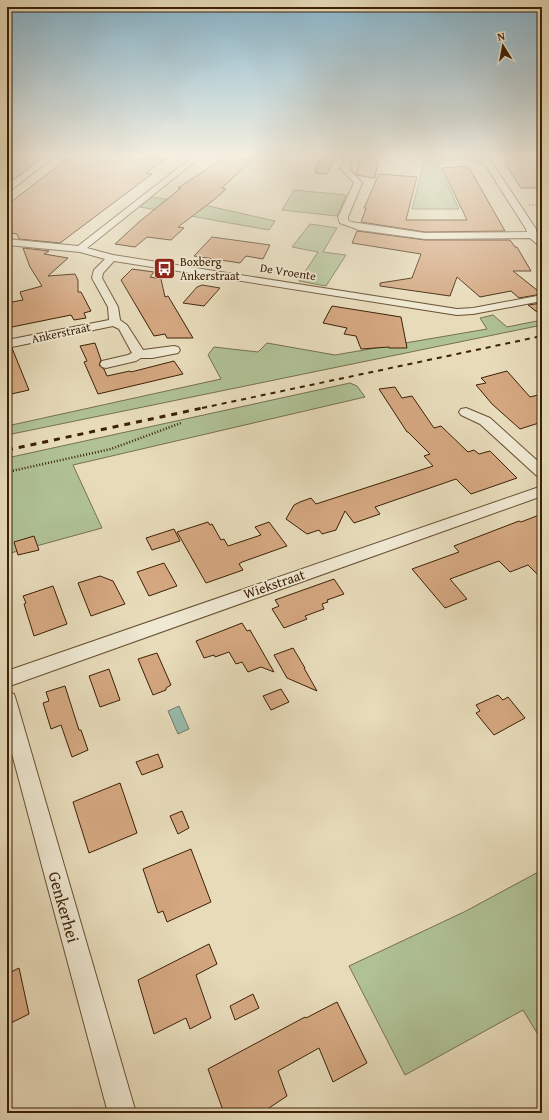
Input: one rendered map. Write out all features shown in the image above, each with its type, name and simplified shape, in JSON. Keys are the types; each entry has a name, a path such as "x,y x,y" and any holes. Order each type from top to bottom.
{"street":[{"path":"80,249 133,207"},
{"path":"347,207 343,221 359,227 425,236 532,235"},
{"path":"517,207 531,229 532,235 542,244"},
{"name":"De Vroente","path":"7,242 80,249 112,258 130,259 457,312 473,311 542,298"},
{"path":"112,258 98,272 97,278 113,307 115,322 123,327 139,354"},
{"name":"Ankerstraat","path":"7,344 115,322"},
{"path":"106,364 132,358 139,354 152,354 174,350"},
{"path":"466,412 484,421 542,474"},
{"name":"Wiekstraat","path":"7,679 542,490"},
{"name":"Genkerhei","path":"7,700 122,1113"}],"path":[{"path":"7,472 110,449 181,423"}],"shaded area":[{"path":"141,207 214,207 275,221 269,230"},
{"path":"284,207 341,207 337,216 282,210"},
{"path":"412,207 458,207 459,209 412,209"},
{"path":"310,224 337,228 323,252 346,255 326,286 299,281 318,252 292,247"},
{"path":"493,315 507,327 542,320 542,325 7,435 7,426 221,379 208,355 214,347 258,352 267,343 335,355 487,329 480,318"},
{"path":"350,383 357,386 365,397 73,465 102,528 7,554 7,458"},
{"path":"179,706 189,729 178,734 168,711"},
{"path":"542,870 542,1041 523,1010 405,1075 349,966 464,912"}],"building":[{"path":"7,207 108,207 60,243 19,239 17,234 7,232"},
{"path":"157,207 204,207 178,227 184,228 171,240 147,237 135,247 115,244"},
{"path":"364,207 409,207 406,220 467,220 461,207 491,207 505,231 425,232 361,222 366,208"},
{"path":"357,231 425,240 510,240 515,247 517,247 531,271 513,271 542,294 519,298 511,291 480,297 457,277 450,296 380,286 380,283 412,278 421,254 352,243"},
{"path":"212,237 270,245 263,259 246,256 240,263 194,256"},
{"path":"23,248 49,251 44,254 68,258 48,276 75,274 78,280 78,292 81,292 91,311 84,313 86,318 74,320 71,315 7,328 7,303 23,300 20,292 42,286 30,267"},
{"path":"132,269 154,272 150,277 161,279 165,297 168,296 193,338 167,338 165,334 154,336 121,280"},
{"path":"202,285 220,288 204,306 183,303 197,287"},
{"path":"542,303 542,316 528,305"},
{"path":"332,306 401,317 407,348 389,347 361,349 356,336 344,334 347,328 323,323"},
{"path":"95,343 101,360 99,365 104,369 107,376 131,372 174,361 183,374 98,394 84,362 87,361 80,346"},
{"path":"12,348 29,390 7,395 7,349"},
{"path":"507,371 530,397 542,394 542,422 520,429 492,404 476,385 486,383 481,378"},
{"path":"395,387 402,398 412,396 434,428 441,426 468,452 474,450 479,454 490,451 517,478 471,494 456,479 375,507 380,514 354,523 345,511 336,530 322,534 319,530 307,534 286,519 294,505 311,498 316,504 433,466 424,456 430,454 407,432 379,389"},
{"path":"542,514 542,579 528,565 510,572 499,561 450,579 467,599 445,608 412,569 459,552 454,546 519,521 521,522"},
{"path":"208,522 210,525 212,524 221,540 224,539 228,546 261,535 255,527 269,522 287,546 242,562 239,564 243,570 206,583 177,532"},
{"path":"174,529 180,541 152,550 146,538"},
{"path":"34,536 39,550 18,555 14,542"},
{"path":"164,563 177,586 149,596 137,572"},
{"path":"100,576 113,581 125,604 91,616 78,583"},
{"path":"334,579 344,594 327,600 328,602 322,604 324,609 305,616 307,619 284,628 272,609 279,606 275,600"},
{"path":"53,586 67,624 34,636 23,596"},
{"path":"242,623 247,631 250,630 274,672 261,667 248,672 242,662 236,664 229,652 215,657 214,655 204,658 196,641"},
{"path":"293,648 317,691 287,678 274,655"},
{"path":"157,653 171,685 166,688 166,690 153,695 138,659"},
{"path":"109,669 120,700 100,707 89,676"},
{"path":"65,686 79,730 81,730 88,750 72,757 61,725 51,729 43,703 49,701 46,692"},
{"path":"281,689 289,702 271,710 263,696"},
{"path":"498,695 503,700 508,697 525,718 494,735 476,713 480,711 476,705"},
{"path":"158,754 163,767 142,775 136,762"},
{"path":"120,783 137,833 89,853 73,802"},
{"path":"182,811 189,828 178,834 170,816"},
{"path":"191,849 211,902 167,922 163,911 158,913 143,869"},
{"path":"209,944 217,964 196,975 211,1018 190,1029 186,1018 154,1034 138,980"},
{"path":"19,968 29,1014 7,1025 7,974"},
{"path":"253,994 259,1008 235,1020 230,1006"},
{"path":"337,1002 367,1063 333,1082 319,1048 278,1071 287,1096 269,1108 269,1113 224,1113 208,1069 305,1017 306,1018"}],"railway":[{"path":"202,408 542,336"},
{"path":"7,450 207,407"}],"place":[{"name":"Boxberg Ankerstraat","path":"165,269"}]}
